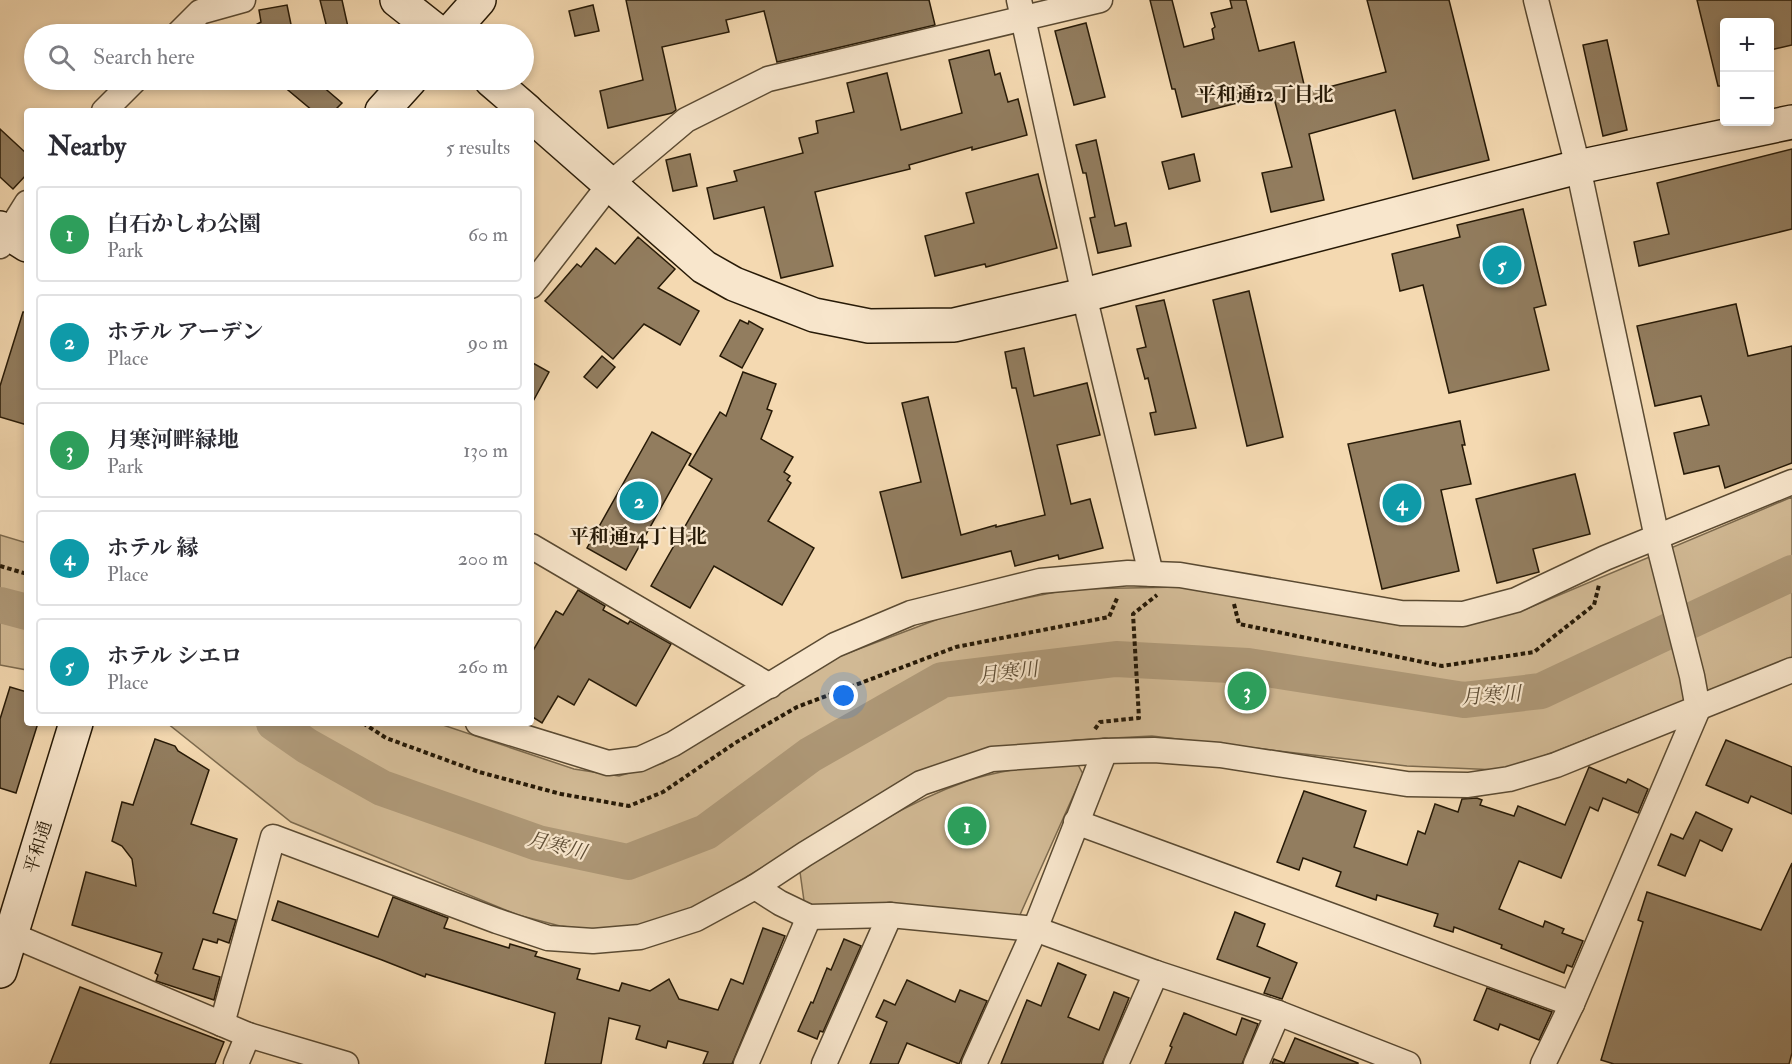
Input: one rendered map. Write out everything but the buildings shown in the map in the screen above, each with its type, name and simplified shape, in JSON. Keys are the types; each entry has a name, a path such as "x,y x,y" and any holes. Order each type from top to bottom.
{"street":[{"path":"184,24 196,6 243,0"},
{"path":"397,0 427,24"},
{"path":"458,24 479,0"},
{"path":"534,282 610,184 686,120 768,79 1021,9 1100,0"},
{"path":"1536,0 1578,167 1657,538 1692,676 1698,709 1572,1004 1543,1064"},
{"path":"1021,9 1084,295 1151,574"},
{"path":"107,108 125,90"},
{"path":"385,108 401,90"},
{"path":"503,90 524,108"},
{"path":"534,118 704,267 734,284 814,315 870,326 954,325 1084,295 1578,167 1792,122"},
{"path":"9,238 24,209"},
{"path":"488,726 608,763 640,759 673,744 835,645 911,613 1040,581 1128,573 1180,576 1228,582 1401,613 1463,614 1516,600 1605,558 1792,482"},
{"path":"534,548 770,686"},
{"path":"222,1024 273,837 548,938 593,941 640,937 696,919 755,887 921,783 992,759 1154,750 1220,755 1407,784 1468,785 1509,779 1556,765 1792,670"},
{"name":"平和通","path":"0,971 75,726"},
{"path":"974,1064 1035,929 1105,751"},
{"path":"1076,822 1572,1004"},
{"path":"755,887 780,903 809,917 890,915 1035,929 1156,973 1278,1013 1408,1064"},
{"path":"824,1064 890,915"},
{"path":"746,1064 809,917"},
{"path":"12,935 248,1035 346,1064"},
{"path":"1116,1064 1156,973"},
{"path":"1256,1064 1278,1013"},
{"path":"236,1064 248,1035"}],"path":[{"path":"0,566 24,573"},
{"path":"1133,614 1139,711"}],"shaded area":[{"path":"1792,497 1792,658 1541,757 1498,770 1407,766 1152,736 1075,740 989,753 869,804 706,901 670,918 636,926 597,930 560,926 518,915 291,822 171,726 446,726 574,769 619,776 663,763 840,656 957,612 1071,589 1183,587 1359,617 1429,626 1492,619 1526,609"},
{"path":"0,535 24,542 24,669 0,665"},
{"path":"1076,761 1083,774 1019,917 805,908 800,872 860,833 902,810 923,799 980,777 1021,768"}],"waterway":[{"name":"月寒川","path":"278,726 307,746 382,788 538,843 628,862 706,832 810,755 942,680 1116,659 1248,666 1464,700 1541,691 1792,573"},
{"name":"月寒川","path":"0,605 24,611"}],"place":[{"name":"ホテル シエロ","path":"1502,265"},
{"name":"ホテル アーデン","path":"639,501"},
{"name":"ホテル 縁","path":"1402,503"},
{"name":"月寒河畔緑地","path":"1247,691"},
{"name":"白石かしわ公園","path":"967,826"}],"district":[{"name":"平和通12丁目北","path":"1265,94"},
{"name":"平和通14丁目北","path":"638,536"}]}
